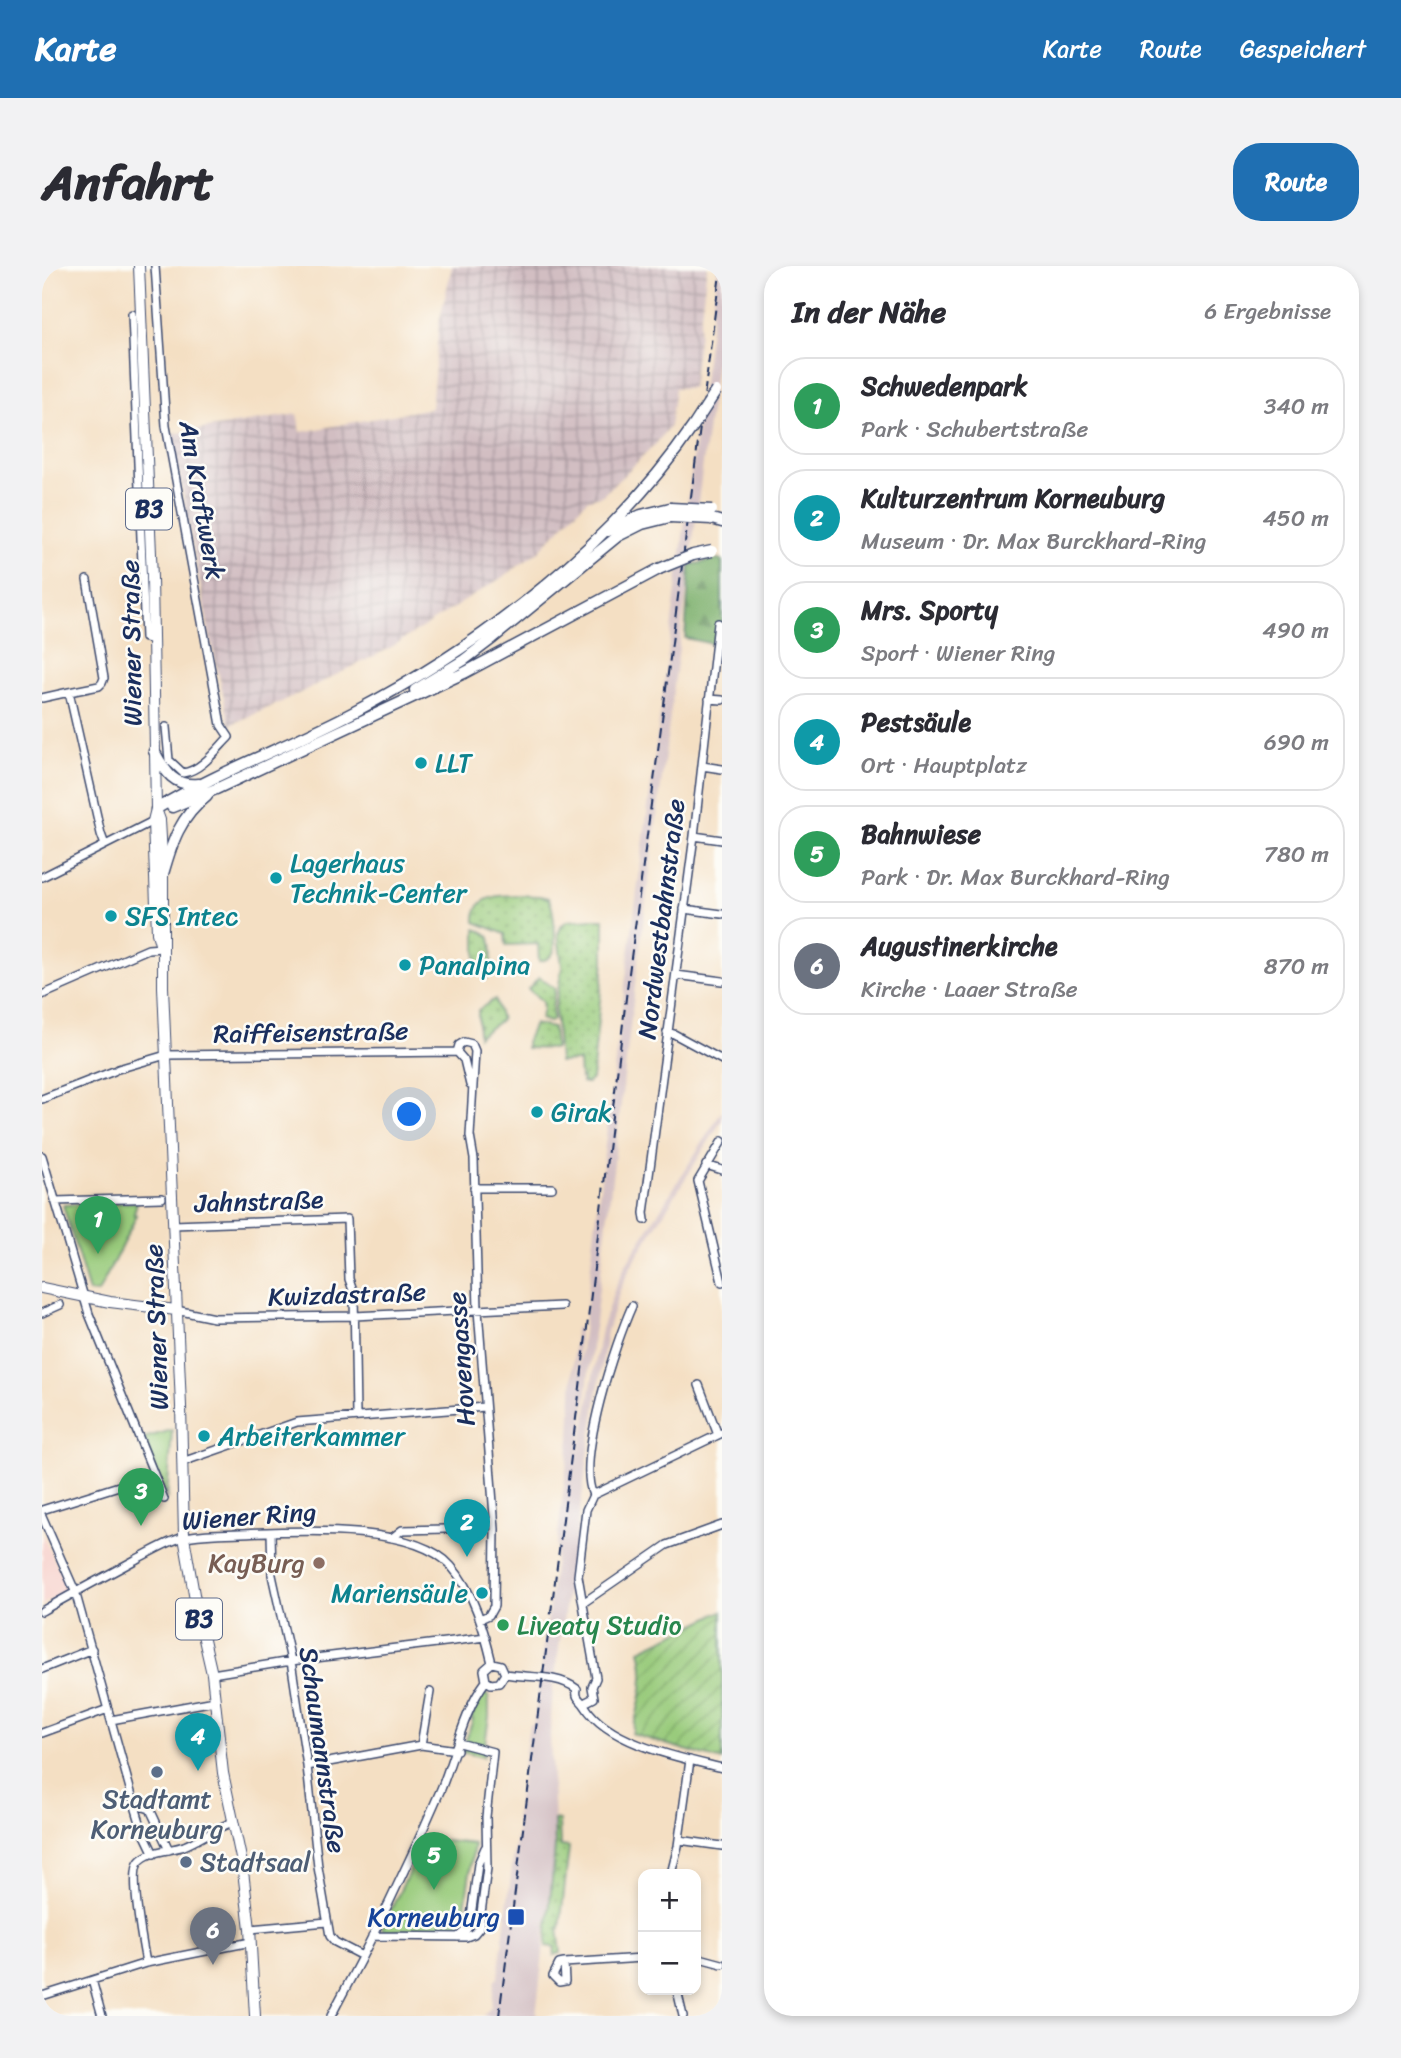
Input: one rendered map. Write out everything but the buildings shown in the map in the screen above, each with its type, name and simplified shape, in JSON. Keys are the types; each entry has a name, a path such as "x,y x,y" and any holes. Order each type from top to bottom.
{"highway":[{"path":"389,707 464,660 518,619 607,538 694,425 719,386"},
{"path":"607,538 670,513 717,516"},
{"path":"152,818 464,673 659,569 693,555 717,551"},
{"path":"152,818 205,783 316,731 405,685 479,636 574,566"},
{"path":"154,751 173,780 189,785 205,783"},
{"path":"163,874 173,839 184,818 216,789"}],"main road":[{"name":"Wiener Straße","path":"139,266 147,578 152,640 152,818 157,933 162,948"},
{"name":"Wiener Straße","path":"152,818 160,824 163,874 162,948 184,1537 192,1589 212,1674 215,1702"},
{"path":"42,1288 176,1310"},
{"name":"B3","path":"215,1702 218,1744 242,1863 250,1929 255,2016"}],"street":[{"name":"Am Kraftwerk","path":"155,266 166,426 221,725 229,737 200,766 191,772 183,773 169,760 166,727"},
{"path":"132,314 147,578"},
{"path":"42,698 103,683 87,580"},
{"name":"Nordwestbahnstraße","path":"645,1220 694,836 718,622"},
{"path":"69,692 105,845"},
{"path":"709,699 722,701"},
{"path":"702,766 722,769"},
{"path":"42,877 152,818"},
{"path":"694,836 722,840"},
{"path":"684,909 722,914"},
{"path":"42,995 148,949 162,948"},
{"path":"676,975 722,982"},
{"path":"667,1032 722,1060"},
{"name":"Hovengasse","path":"457,1052 460,1044 468,1042 475,1049 470,1136 474,1159 478,1310 496,1543 494,1606 489,1615 480,1619"},
{"path":"457,1052 464,1060 474,1056"},
{"name":"Raiffeisenstraße","path":"42,1099 116,1070 166,1055 457,1052"},
{"name":"Hovengasse","path":"464,1060 471,1090"},
{"path":"722,1141 698,1181 722,1282"},
{"path":"42,1156 85,1297 164,1499"},
{"path":"706,1165 722,1170"},
{"path":"474,1188 552,1188"},
{"path":"55,1201 162,1198"},
{"name":"Jahnstraße","path":"173,1225 347,1219 349,1279 354,1293 354,1316"},
{"path":"42,1313 60,1305"},
{"name":"Kwizdastraße","path":"176,1310 214,1318 354,1316 562,1306"},
{"path":"593,1495 588,1476 599,1410 617,1345 632,1306"},
{"path":"354,1316 356,1416"},
{"path":"584,1703 589,1703 594,1698 592,1687 595,1672 578,1568 586,1510 593,1495 720,1434 699,1385"},
{"path":"181,1462 297,1422 485,1407"},
{"path":"42,1510 154,1475"},
{"path":"42,1516 75,1591 142,1829 152,1855"},
{"path":"583,1603 667,1545 722,1525"},
{"path":"392,1538 402,1530 446,1530"},
{"name":"Wiener Ring","path":"42,1611 75,1591 184,1537 271,1532 359,1532 392,1538 428,1550 447,1561 460,1578 480,1619 482,1638 492,1663"},
{"name":"Schaumannstraße","path":"271,1532 272,1575 291,1661 330,1936 335,1942 362,1956"},
{"path":"212,1674 291,1661 482,1638"},
{"path":"42,1669 92,1649"},
{"path":"331,2016 427,1820 458,1746 472,1704 486,1681 484,1670 492,1663 501,1665 505,1674"},
{"path":"505,1674 555,1679 569,1683 577,1689"},
{"path":"486,1681 496,1684 505,1674"},
{"path":"577,1689 586,1684 592,1687"},
{"path":"577,1689 577,1698 584,1703 592,1718 613,1732 641,1744 722,1768"},
{"path":"421,1745 430,1692"},
{"path":"111,1720 215,1702"},
{"path":"42,1733 108,1709"},
{"path":"307,1766 421,1745 458,1746 493,1752 485,1848 478,1864 470,1924 463,1934 457,1937 372,1936"},
{"path":"672,1869 690,1760"},
{"path":"135,1804 150,1809 169,1850"},
{"path":"146,1963 136,1894 136,1867 141,1859 184,1846 233,1822"},
{"path":"679,1840 722,1846"},
{"path":"250,1929 327,1922"},
{"path":"42,1996 146,1963 251,1942"},
{"path":"565,1981 557,1982 553,1976 556,1965 638,1958"},
{"path":"701,1958 722,1964"},
{"path":"92,1980 102,2016"},
{"path":"678,1995 682,2016"}],"shaded area":[{"path":"452,266 707,266 692,388 675,388 670,426 655,445 603,495 587,500 539,551 506,575 388,649 230,725 209,631 172,434 297,414 301,432 431,408 439,324"},
{"path":"718,266 722,266 722,318 636,977 579,1457 601,1329 615,1288 626,1264 722,1111 722,1120 631,1266 607,1331 553,1688 550,1735 555,1846 536,2016 483,2016 491,2007 495,1979 498,1978 518,1821 515,1820 529,1725 533,1725 539,1686 570,1439 575,1328 579,1328 577,1383 612,1086"},
{"path":"42,1534 68,1589 42,1605"}],"green space":[{"path":"722,560 722,646 685,638 690,565"},
{"path":"508,895 548,898 553,916 554,948 547,959 539,961 538,944 506,945 505,934 475,922 476,911 488,899"},
{"path":"604,919 604,961 592,1079 588,1083 582,1083 579,1061 559,1062 555,1009 562,967 558,934 562,925 568,921"},
{"path":"476,929 490,938 492,959 487,978 476,959"},
{"path":"539,977 555,989 553,1019 550,1022 540,1019 542,1001 528,989"},
{"path":"495,999 501,1020 478,1036 478,1010"},
{"path":"534,1024 553,1028 555,1049 526,1048"},
{"path":"137,1202 134,1214 137,1215 98,1293 89,1292 63,1205"},
{"path":"172,1430 167,1499 144,1438"},
{"path":"722,1611 722,1761 632,1734 643,1682 640,1650"},
{"path":"483,1692 489,1697 489,1717 483,1757 462,1752 473,1719 471,1718"},
{"path":"554,1820 559,1821 560,1846 569,1847 558,1928 561,1953 554,1955 555,1947 546,1946 555,1846"},
{"path":"425,1839 474,1844 463,1921 454,1930 383,1930 382,1928"}],"railway":[{"path":"499,2016 580,1387 628,981 721,266"}],"place":[{"name":"LLT","path":"421,763"},
{"name":"Lagerhaus Technik-Center","path":"276,878"},
{"name":"SFS Intec","path":"111,916"},
{"name":"Panalpina","path":"405,965"},
{"name":"Girak","path":"537,1112"},
{"name":"Schwedenpark","path":"98,1254"},
{"name":"Arbeiterkammer","path":"204,1436"},
{"name":"Mrs. Sporty","path":"141,1526"},
{"name":"Kulturzentrum Korneuburg","path":"467,1557"},
{"name":"KayBurg","path":"319,1563"},
{"name":"Mariensäule","path":"482,1593"},
{"name":"Liveaty Studio","path":"503,1625"},
{"name":"Pestsäule","path":"198,1771"},
{"name":"Stadtamt Korneuburg","path":"157,1772"},
{"name":"Stadtsaal","path":"186,1862"},
{"name":"Bahnwiese","path":"434,1890"},
{"name":"Korneuburg","path":"516,1917"},
{"name":"Augustinerkirche","path":"213,1965"}]}
